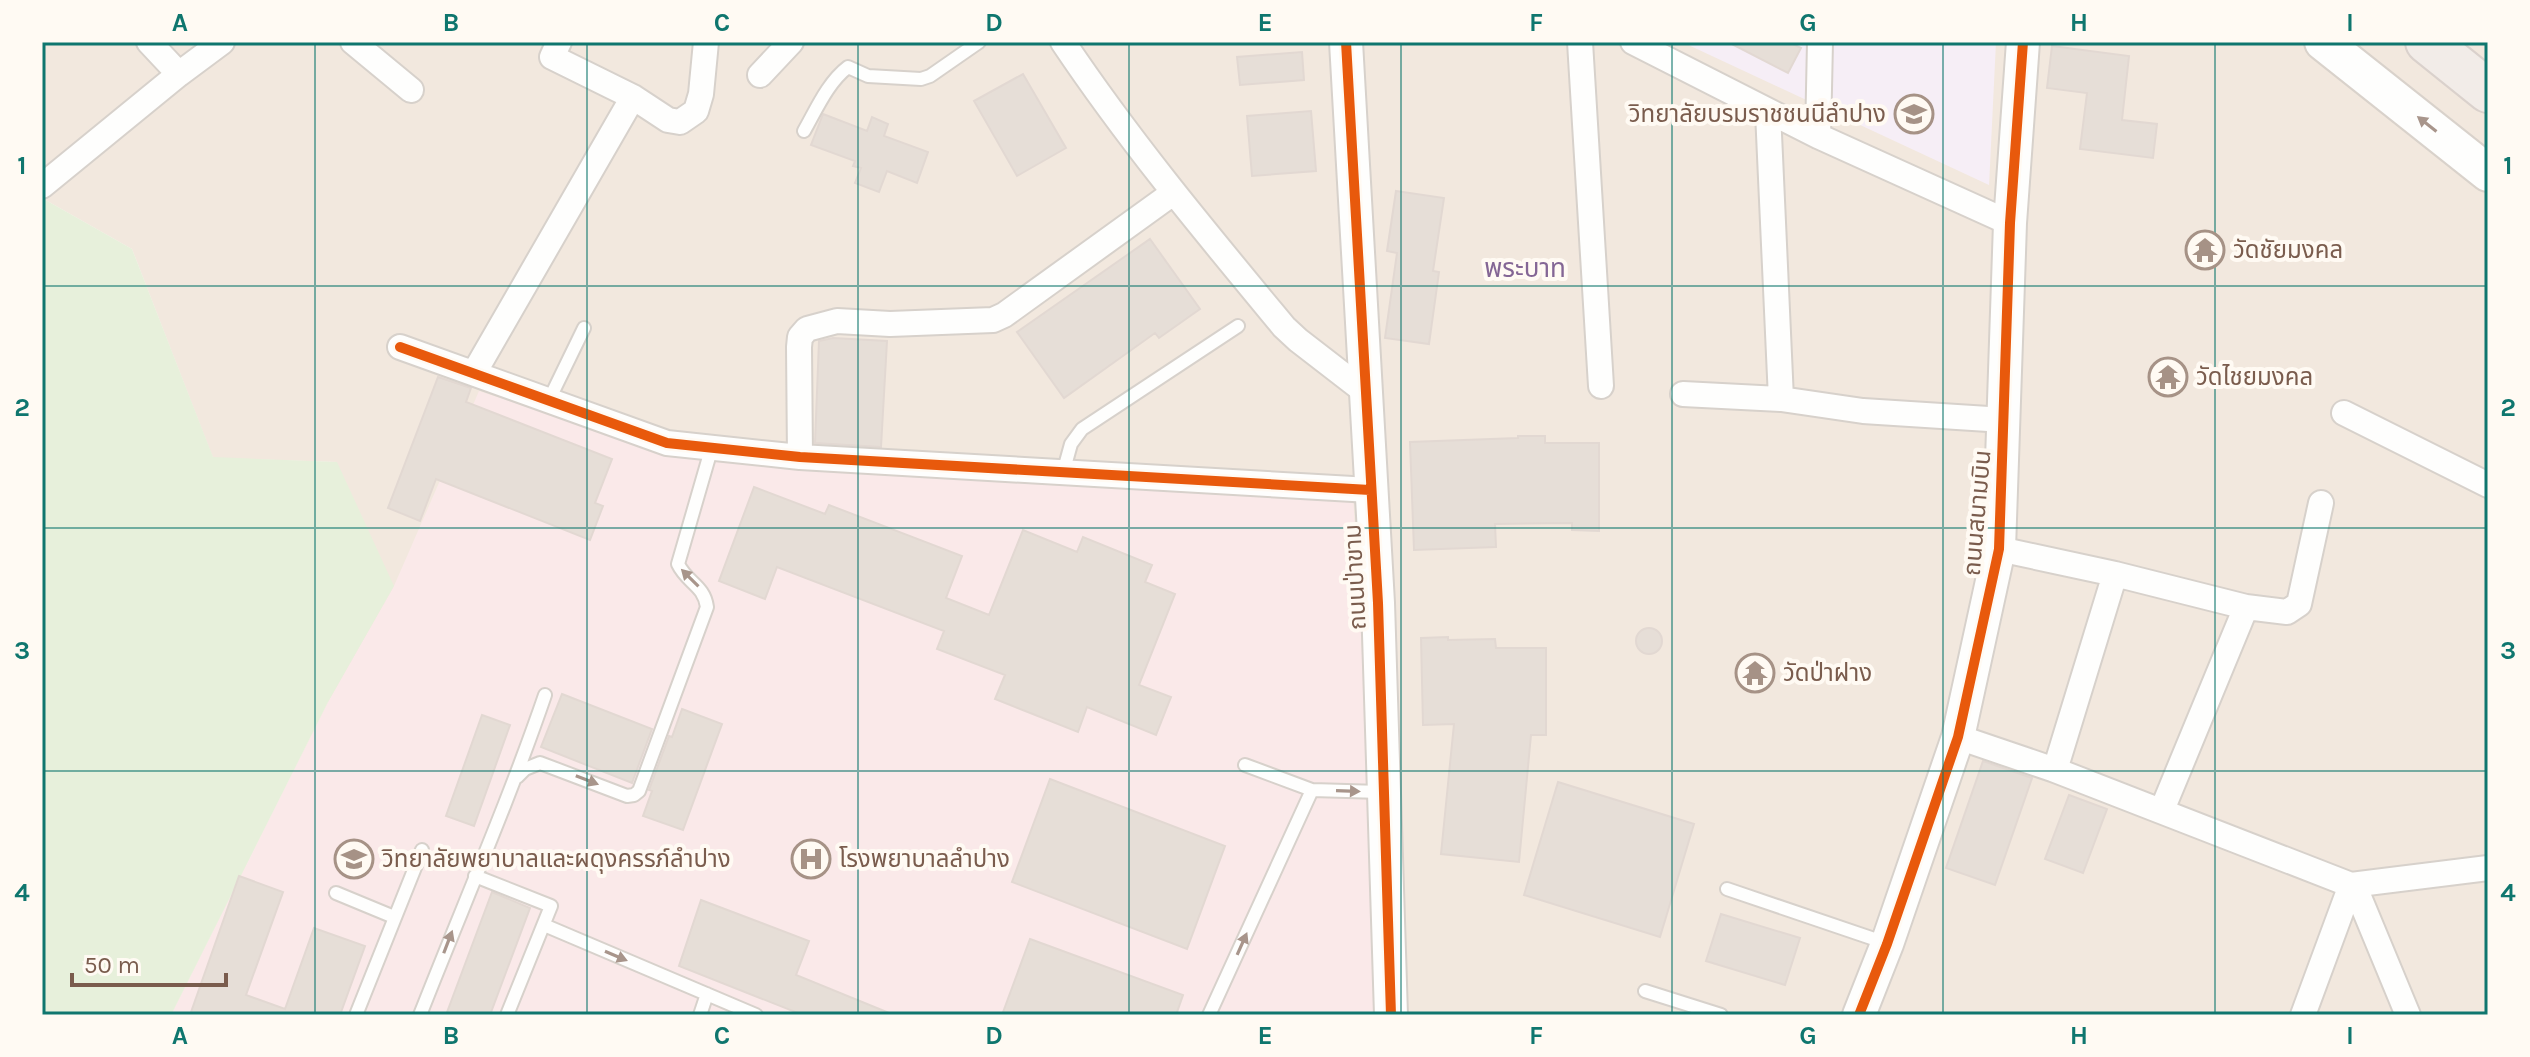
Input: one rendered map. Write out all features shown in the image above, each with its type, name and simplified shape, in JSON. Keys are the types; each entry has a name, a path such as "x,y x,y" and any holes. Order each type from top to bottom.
{"highway":[{"path":"2427,42 2488,91"}],"main road":[{"path":"2323,42 2488,173"}],"street":[{"path":"149,42 179,74"},
{"path":"42,186 222,42"},
{"path":"353,42 411,90"},
{"path":"559,42 552,57 633,97 668,120 680,122 696,111 701,94 706,42"},
{"path":"760,75 791,42"},
{"name":"ถนนป่าขาม","path":"1346,42 1378,603 1391,1015"},
{"path":"1580,42 1601,386"},
{"path":"1633,42 1768,112 2010,223"},
{"path":"1818,136 1820,42"},
{"name":"ถนนสนามบิน","path":"1859,1015 1887,944 1958,737 1999,549 2010,223 2023,42"},
{"path":"1070,45 1114,117 1284,327 1364,391"},
{"path":"474,373 633,97"},
{"path":"1768,112 1781,399"},
{"path":"800,457 799,347 800,337 807,329 837,321 890,324 993,320 1173,193"},
{"path":"400,347 667,443 711,450 1370,490"},
{"path":"1683,394 1781,399 1863,411 2004,420"},
{"path":"2344,413 2488,485"},
{"path":"1999,549 2246,607 2287,612 2299,604 2321,503"},
{"path":"2055,770 2115,574"},
{"path":"2162,810 2246,607"},
{"path":"1958,737 2162,810 2351,885 2357,892 2408,1015"},
{"path":"2351,885 2488,868"},
{"path":"2303,1015 2351,885"}],"lane":[{"path":"804,131 823,98 848,67 868,76 921,79 979,42"},
{"path":"1063,473 1071,444 1082,429 1238,326"},
{"path":"549,400 584,328"},
{"path":"517,777 525,769 540,763 627,796 639,791 707,607 705,595 678,564 711,450"},
{"path":"420,1015 517,777 545,695"},
{"path":"1245,765 1312,790 1384,792"},
{"path":"1209,1015 1312,790"},
{"path":"356,1015 422,850"},
{"path":"475,876 551,906 507,1015"},
{"path":"1727,889 1887,944"},
{"path":"336,893 394,917"},
{"path":"544,925 756,1015"},
{"path":"1645,991 1721,1015"},
{"path":"700,1015 707,994"}],"shaded area":[{"path":"42,42 2488,42 2488,1015 171,1015 328,702 337,462 213,458 132,249 42,198"},
{"name":"วิทยาลัยบรมราชชนนีลำปาง","path":"1682,42 1996,42 1989,186 1989,185"},
{"name":"โรงพยาบาลลำปาง","path":"479,391 692,459 1353,494 1382,1015 171,1015 328,702 394,586"}],"green space":[{"path":"42,198 132,249 213,457 337,462 394,586 328,702 171,1015 42,1015"}],"building":[{"path":"1728,42 1789,42 1801,48 1788,73"},
{"path":"2052,46 2129,56 2122,120 2157,124 2153,158 2080,149 2087,93 2047,88"},
{"path":"1302,52 1304,80 1240,85 1237,57"},
{"path":"1023,74 1066,148 1017,176 974,101"},
{"path":"1311,111 1316,171 1252,176 1247,116"},
{"path":"823,114 867,131 872,117 888,124 884,136 928,152 917,183 887,171 879,192 855,183 861,168 853,166 855,161 811,145"},
{"path":"1396,191 1444,198 1433,271 1439,272 1429,344 1385,338 1397,253 1387,251"},
{"path":"1150,239 1200,309 1159,338 1155,333 1064,398 1017,332"},
{"path":"833,338 887,341 881,447 815,443 819,341"},
{"path":"438,377 471,388 466,402 612,459 595,503 603,506 590,540 436,479 420,521 388,508"},
{"path":"1545,436 1545,443 1599,443 1599,531 1572,530 1572,523 1495,524 1496,547 1414,550 1410,442"},
{"path":"754,487 825,514 829,505 962,556 946,598 989,615 1023,530 1077,552 1083,537 1152,565 1145,582 1175,594 1139,685 1171,697 1156,735 1087,707 1078,732 995,699 1005,675 937,649 944,631 777,567 765,599 719,581"},
{"path":"1649,628 1658,632 1662,641 1658,650 1649,654 1640,650 1636,641 1640,632"},
{"path":"1448,637 1448,640 1495,639 1496,648 1546,648 1546,735 1531,735 1519,862 1441,854 1454,724 1423,725 1421,638"},
{"path":"562,694 652,729 632,783 541,747"},
{"path":"682,709 722,724 683,830 643,816 652,791 649,790"},
{"path":"482,715 510,725 474,826 446,816"},
{"path":"1983,761 2032,778 1995,885 1946,868"},
{"path":"1050,779 1225,846 1187,949 1012,882"},
{"path":"1558,782 1694,824 1660,937 1524,895"},
{"path":"2069,795 2107,809 2083,873 2045,859"},
{"path":"239,876 283,892 246,995 285,1009 314,928 365,946 340,1015 190,1015"},
{"path":"492,892 530,908 490,1015 446,1015"},
{"path":"701,900 809,941 796,975 894,1015 803,1015 679,966"},
{"path":"1721,914 1800,938 1785,985 1706,961"},
{"path":"1030,939 1183,995 1176,1015 1002,1015"}],"cycle path":[{"path":"1346,42 1378,603 1391,1015"},
{"path":"1859,1015 1887,944 1958,737 1999,549 2010,223 2023,42"},
{"path":"400,347 667,443 800,457 1370,490"}],"place":[{"name":"วิทยาลัยบรมราชชนนีลำปาง","path":"1914,114"},
{"name":"วัดชัยมงคล","path":"2205,250"},
{"name":"วัดไชยมงคล","path":"2168,377"},
{"name":"วัดป่าฝาง","path":"1755,673"},
{"name":"วิทยาลัยพยาบาลและผดุงครรภ์ลําปาง","path":"354,859"},
{"name":"โรงพยาบาลลำปาง","path":"811,859"}],"district":[{"name":"พระบาท","path":"1525,268"}]}
